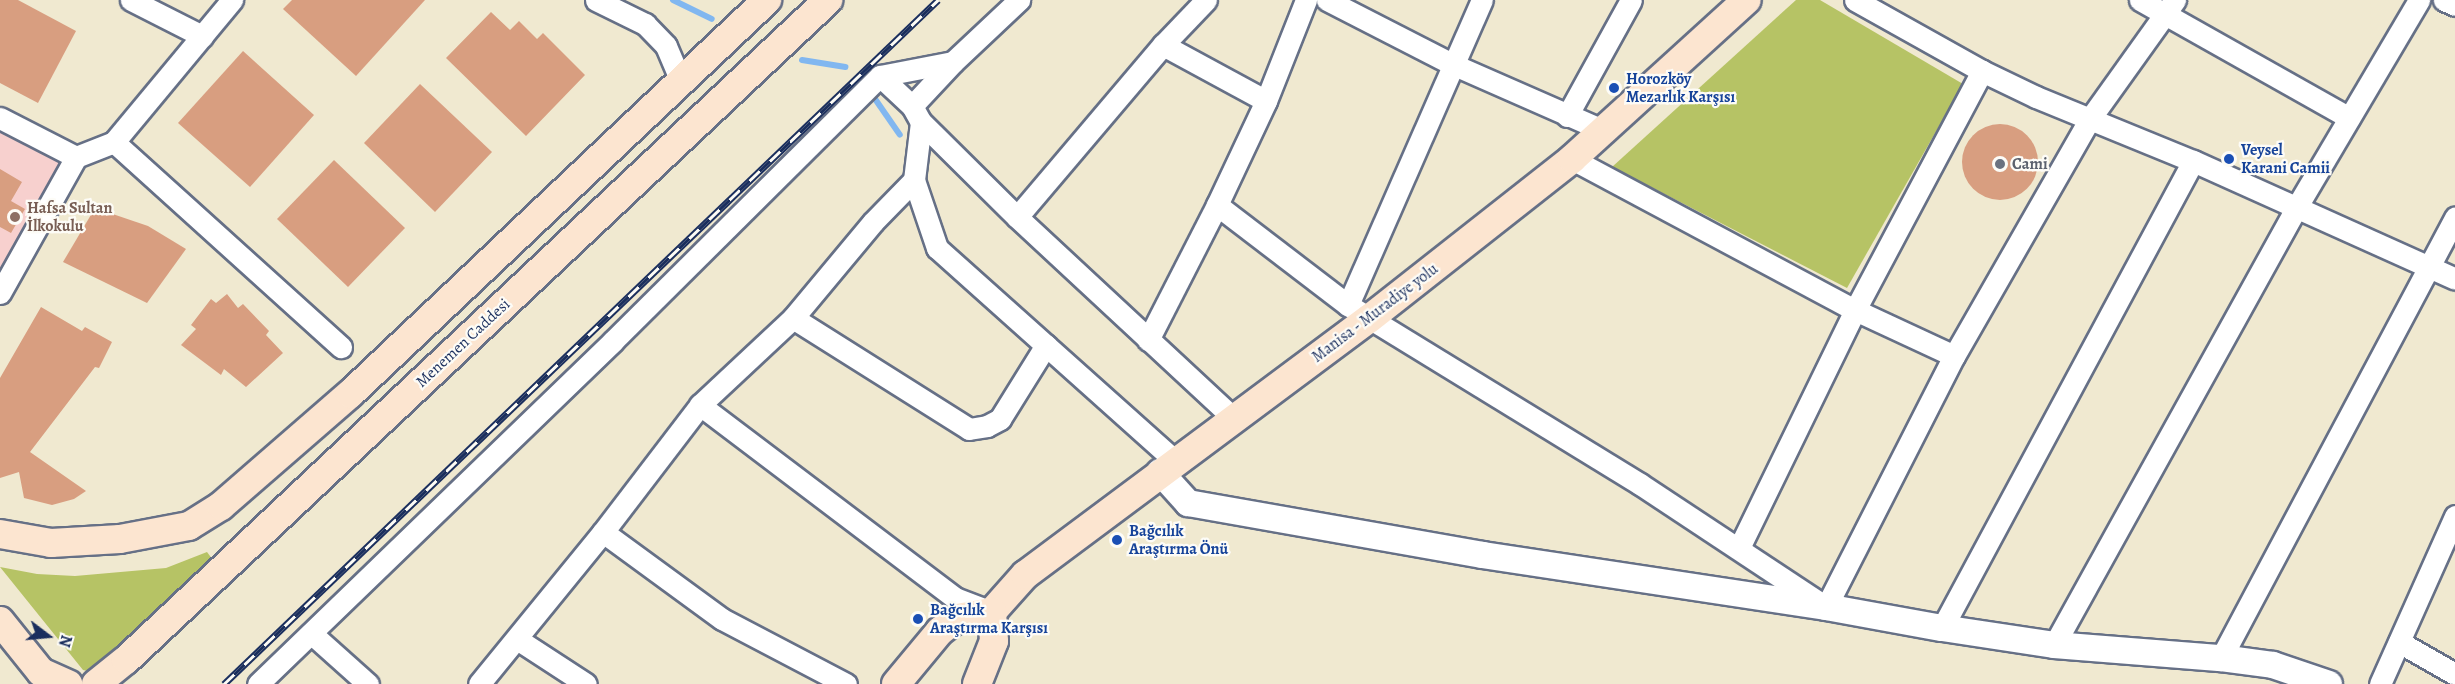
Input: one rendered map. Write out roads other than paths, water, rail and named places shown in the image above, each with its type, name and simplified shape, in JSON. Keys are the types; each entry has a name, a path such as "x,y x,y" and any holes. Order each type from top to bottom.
{"main road":[{"path":"0,534 51,543 120,539 189,526 220,506 350,394 766,0"},
{"name":"Menemen Caddesi","path":"96,684 126,660 828,0"},
{"name":"Manisa - Muradiye yolu","path":"992,612 1025,575 1233,418 1359,312 1572,159 1747,0"},
{"path":"896,684 940,631 957,618 992,612 994,641 977,684"},
{"path":"0,621 41,672 68,684"}],"street":[{"path":"131,0 202,36"},
{"path":"0,293 76,157 114,142 232,0"},
{"path":"597,0 645,24 666,46 681,81"},
{"path":"1019,0 953,63 916,114 914,180 938,248 1046,345 1168,466 1188,503 1483,555 1826,607 2054,645 2221,658 2329,684"},
{"path":"1017,217 1163,45 1206,0"},
{"path":"1148,339 1217,205 1266,100 1306,0"},
{"path":"1327,0 1452,64 1602,130"},
{"path":"1359,312 1452,64 1482,0"},
{"path":"1567,116 1631,0"},
{"path":"1855,0 1982,71 2089,120 2193,161 2455,279"},
{"path":"2140,0 2170,8 2349,118"},
{"path":"2054,645 2296,208 2420,0"},
{"path":"2444,0 2455,5"},
{"path":"1826,607 1954,356 2089,120 2170,8"},
{"path":"1163,45 1266,100"},
{"path":"258,684 814,144 880,76 953,63"},
{"path":"1739,548 1855,310 1982,71"},
{"path":"880,76 1017,217 1233,418"},
{"path":"0,118 76,157"},
{"path":"114,142 341,347"},
{"path":"1572,159 1855,310 1954,356"},
{"path":"1942,628 2193,161"},
{"path":"479,684 603,532 700,405 793,318 873,222 914,180"},
{"path":"1217,205 1359,312 1739,548 1826,607"},
{"path":"2221,658 2455,217"},
{"path":"793,318 969,429 987,426 1000,419 1046,345"},
{"path":"700,405 955,598 992,612"},
{"path":"2380,684 2455,516"},
{"path":"603,532 722,619 846,684"},
{"path":"312,634 368,684"},
{"path":"517,639 586,684"},
{"path":"2399,642 2455,674"}],"waterway":[{"path":"673,0 712,19"},
{"path":"802,60 845,67"},
{"path":"873,96 900,135"}],"railway":[{"path":"224,684 938,0"}],"place":[{"name":"Horozköy Mezarlık Karşısı","path":"1614,88"},
{"name":"Veysel Karani Camii","path":"2229,159"},
{"name":"Cami","path":"2000,164"},
{"name":"Hafsa Sultan İlkokulu","path":"15,217"},
{"name":"Bağcılık Araştırma Önü","path":"1117,540"},
{"name":"Bağcılık Araştırma Karşısı","path":"918,619"}]}
